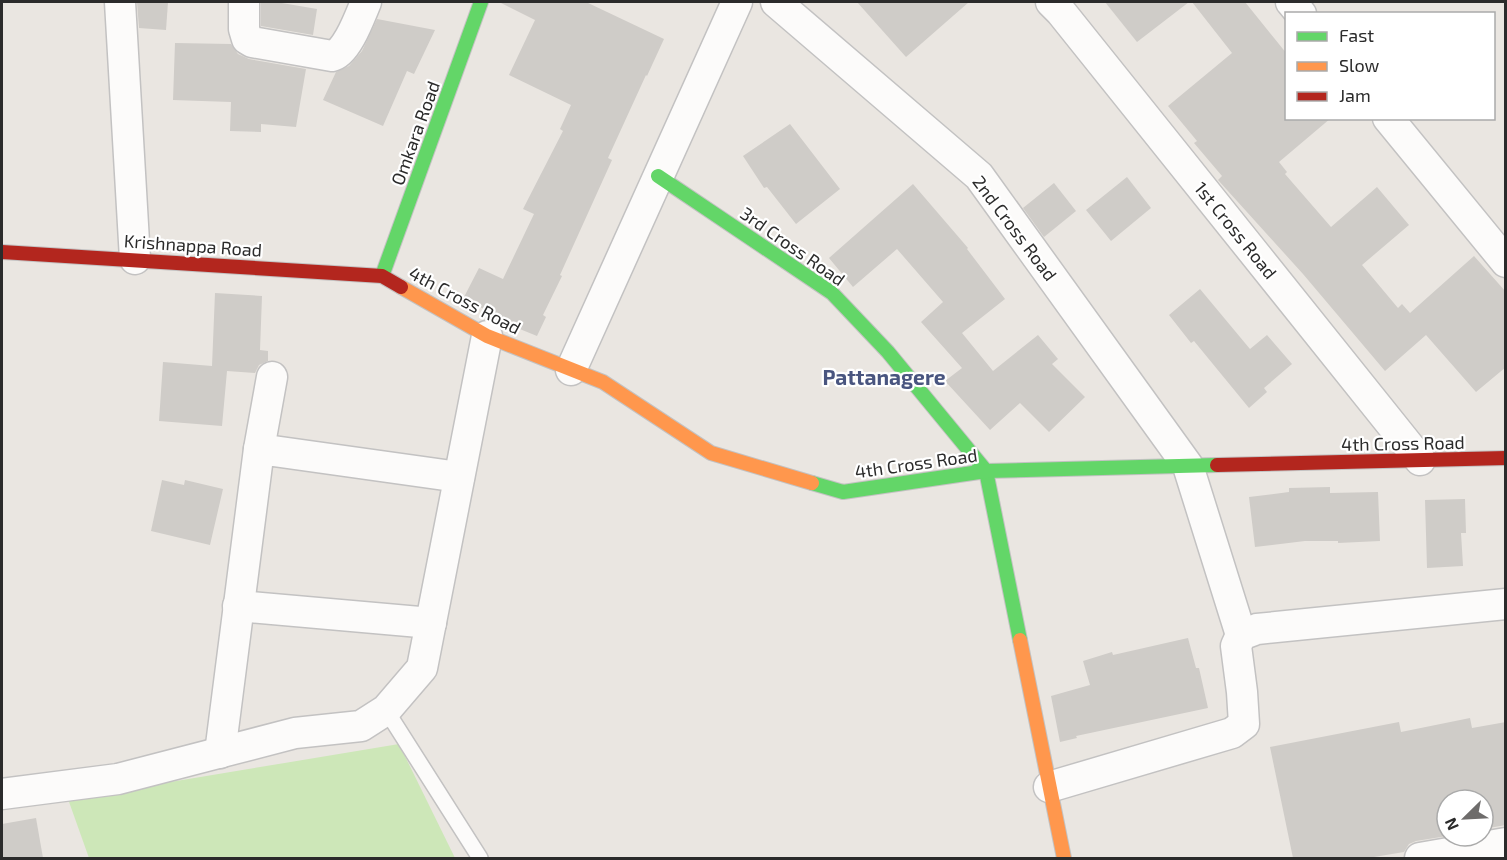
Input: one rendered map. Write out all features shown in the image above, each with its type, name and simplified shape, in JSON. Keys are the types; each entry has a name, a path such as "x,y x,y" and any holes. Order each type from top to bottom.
{"street":[{"path":"120,2 135,259"},
{"path":"244,2 243,29 247,39 252,42 332,56 344,49 366,2"},
{"name":"Omkara Road","path":"382,276 481,2"},
{"path":"571,370 737,2"},
{"name":"2nd Cross Road","path":"776,2 980,176 1188,466 1241,635"},
{"name":"1st Cross Road","path":"1051,2 1076,30 1420,460"},
{"path":"1390,120 1506,262"},
{"name":"3rd Cross Road","path":"658,176 832,292 888,352 986,471"},
{"name":"Krishnappa Road","path":"2,252 382,276"},
{"name":"4th Cross Road","path":"382,276 487,336 603,382 711,453 843,492 986,471 1506,458"},
{"path":"2,794 118,779 295,733 361,726 386,710 422,668 487,336"},
{"path":"220,753 259,449 272,377"},
{"path":"259,449 459,477"},
{"path":"986,471 1064,858"},
{"path":"1049,787 1232,733 1244,724 1236,646 1241,635 1257,629 1506,604"},
{"path":"238,606 431,623"},
{"path":"1420,858 1506,843"}],"lane":[{"path":"386,710 480,858"}],"green space":[{"path":"399,744 455,858 89,858 68,799"}],"building":[{"path":"137,2 168,2 166,30 139,28"},
{"path":"261,2 276,2 317,9 313,35 261,26"},
{"path":"499,2 586,2 664,39 608,158 612,160 560,275 562,276 543,315 546,317 537,336 495,319 486,314 488,311 463,299 479,268 503,279 534,214 523,209 563,131 560,129 571,105 509,75 535,20"},
{"path":"857,2 969,2 906,57"},
{"path":"1105,2 1189,2 1137,42"},
{"path":"1192,2 1245,2 1285,52 1285,120 1329,120 1279,162 1287,172 1285,174 1331,227 1377,187 1409,225 1362,265 1398,308 1402,304 1410,313 1474,256 1506,292 1506,367 1476,392 1426,335 1385,371 1303,274 1218,180 1222,176 1194,143 1197,141 1168,106 1232,53"},
{"path":"377,19 435,30 414,74 407,71 383,126 323,100 336,72 349,66 362,51"},
{"path":"175,43 231,44 238,54 249,59 306,69 296,127 261,124 261,132 230,131 231,102 173,100"},
{"path":"790,124 840,189 796,224 767,187 764,188 743,156"},
{"path":"1127,177 1151,208 1111,241 1086,210"},
{"path":"1054,183 1076,211 1044,237 1023,208"},
{"path":"913,184 968,248 1005,299 962,333 993,371 1038,335 1058,359 1052,364 1085,397 1049,432 1020,403 990,430 945,381 962,368 921,322 943,302 897,249 853,287 829,258"},
{"path":"1200,289 1250,349 1267,335 1292,364 1264,388 1267,392 1249,408 1194,341 1191,343 1169,315"},
{"path":"215,293 262,296 260,350 268,351 268,361 259,365 255,373 227,371 222,426 159,421 163,362 212,366"},
{"path":"162,480 184,485 185,480 223,489 210,545 151,531"},
{"path":"1330,487 1330,493 1378,492 1380,541 1338,543 1338,541 1305,541 1255,547 1249,497 1289,492 1289,488"},
{"path":"1465,499 1466,533 1461,533 1463,566 1427,568 1425,500"},
{"path":"1188,638 1196,668 1199,668 1208,708 1076,736 1077,738 1060,742 1051,696 1090,685 1083,661 1112,652 1113,655"},
{"path":"1470,718 1472,728 1506,722 1506,825 1495,827 1495,788 1435,788 1435,838 1409,844 1404,852 1368,858 1293,858 1270,747 1399,722 1401,732"},
{"path":"36,818 43,858 2,858 2,824"}],"traffic: fast":[{"path":"382,276 481,2"},
{"path":"658,176 832,293 888,352 986,471 1020,640"},
{"path":"812,483 843,492 986,471 1217,465"}],"traffic: slow":[{"path":"401,287 487,336 603,382 711,453 812,483"},
{"path":"1020,640 1064,858"}],"traffic: jam":[{"path":"2,252 382,276 401,287"},
{"path":"1217,465 1506,458"}],"district":[{"name":"Pattanagere","path":"884,376"}]}
